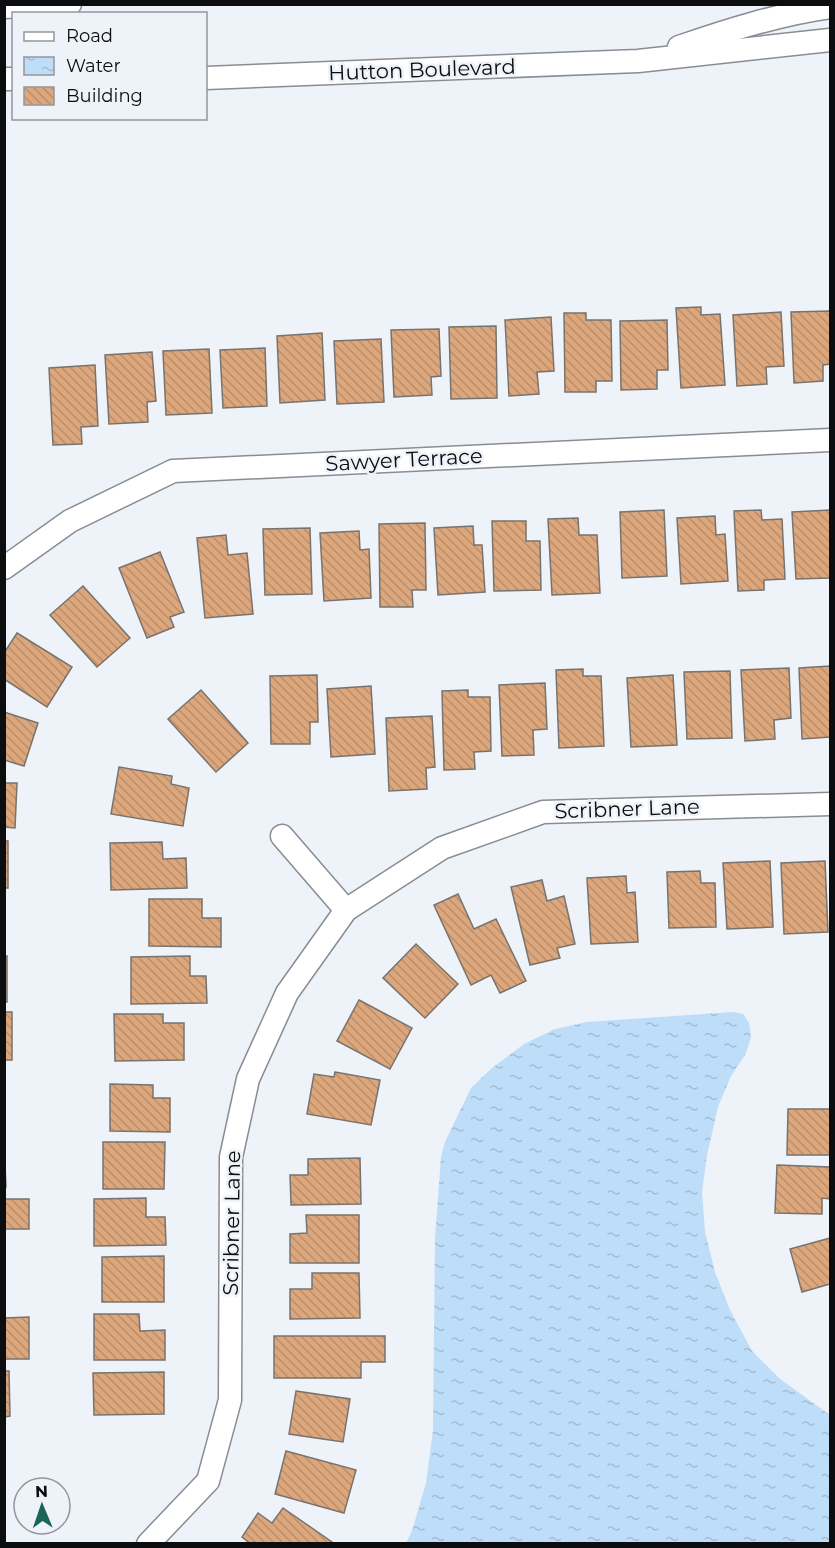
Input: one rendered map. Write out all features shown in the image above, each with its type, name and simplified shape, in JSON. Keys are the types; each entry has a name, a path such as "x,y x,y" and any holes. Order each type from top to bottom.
{"street":[{"path":"4,8 70,4"},
{"name":"Hutton Boulevard","path":"638,61 802,8 831,7"},
{"name":"Hutton Boulevard","path":"207,78 638,61 831,40"},
{"name":"Sawyer Terrace","path":"4,568 70,521 173,471 831,440"},
{"name":"Scribner Lane","path":"148,1544 208,1481 230,1400 231,1157 248,1079 287,993 346,910 442,848 543,812 831,804"},
{"path":"282,836 346,910"}],"water":[{"path":"733,1012 743,1014 749,1023 751,1038 745,1055 731,1076 718,1107 707,1155 702,1192 705,1232 715,1272 730,1310 752,1351 780,1379 830,1415 830,1543 406,1543 412,1531 426,1483 433,1430 435,1238 441,1157 445,1142 471,1088 492,1068 524,1044 555,1029 587,1022"}],"building":[{"path":"701,307 701,315 720,314 725,385 681,388 676,308"},
{"path":"830,311 830,364 823,365 823,381 794,383 791,312"},
{"path":"781,312 784,366 766,367 767,384 737,386 733,315"},
{"path":"564,313 586,313 586,320 611,320 612,381 596,381 596,392 565,392"},
{"path":"551,317 554,371 537,372 539,394 509,396 505,320"},
{"path":"667,320 668,370 657,370 657,389 621,390 620,321"},
{"path":"496,326 497,398 451,399 449,327"},
{"path":"439,329 441,376 431,377 432,395 394,397 391,330"},
{"path":"322,333 325,400 280,403 277,336"},
{"path":"381,339 384,402 337,404 334,341"},
{"path":"265,348 267,406 223,408 220,350"},
{"path":"209,349 212,413 166,415 163,351"},
{"path":"152,352 156,401 147,402 148,422 109,424 105,355"},
{"path":"95,365 98,426 81,427 82,444 53,445 49,368"},
{"path":"664,510 667,576 622,578 620,512"},
{"path":"761,510 762,520 782,519 785,579 764,580 764,590 738,591 734,511"},
{"path":"830,510 830,578 796,579 792,512"},
{"path":"715,516 716,535 725,534 728,581 681,584 677,518"},
{"path":"578,518 579,535 597,535 600,593 552,595 548,519"},
{"path":"492,521 526,521 526,541 540,541 541,590 494,591"},
{"path":"425,523 426,590 412,590 413,607 380,607 379,524"},
{"path":"473,526 474,545 482,545 485,592 438,595 434,528"},
{"path":"310,528 312,594 265,595 263,529"},
{"path":"359,531 360,550 369,549 371,598 324,601 320,533"},
{"path":"226,535 228,555 247,553 253,614 205,618 197,538"},
{"path":"160,552 184,612 170,617 174,627 147,638 119,568"},
{"path":"83,586 130,638 97,667 50,615"},
{"path":"17,633 72,667 47,707 4,679 4,653"},
{"path":"830,666 830,737 802,739 799,668"},
{"path":"789,668 791,718 774,720 775,739 745,741 741,670"},
{"path":"583,669 583,676 601,676 604,746 559,748 556,670"},
{"path":"730,671 732,738 687,739 684,672"},
{"path":"317,675 318,722 310,722 310,744 271,744 270,676"},
{"path":"673,675 677,745 631,747 627,678"},
{"path":"545,683 547,729 533,730 534,755 502,756 499,685"},
{"path":"371,686 375,754 331,757 327,689"},
{"path":"201,690 248,743 216,772 168,719"},
{"path":"468,690 468,697 490,697 491,751 474,752 475,769 444,770 442,691"},
{"path":"4,712 38,723 24,766 4,760"},
{"path":"432,716 435,767 426,768 427,789 389,791 386,718"},
{"path":"119,767 172,776 171,784 189,788 183,826 111,814"},
{"path":"4,783 17,783 15,828 4,827"},
{"path":"4,841 8,841 8,888 4,888"},
{"path":"162,842 163,859 186,858 187,888 111,890 110,843"},
{"path":"770,861 773,927 727,929 723,863"},
{"path":"825,861 828,932 784,934 781,863"},
{"path":"700,871 701,883 715,883 716,927 669,928 667,872"},
{"path":"626,876 627,893 635,892 638,942 591,944 587,878"},
{"path":"542,880 547,901 564,896 575,944 557,948 560,958 530,965 511,887"},
{"path":"458,894 474,929 496,919 526,981 500,993 491,975 471,985 434,905"},
{"path":"149,899 202,899 202,918 221,918 221,947 149,946"},
{"path":"416,944 458,984 425,1018 383,978"},
{"path":"4,956 7,956 7,1002 4,1002"},
{"path":"190,956 190,976 206,976 207,1003 131,1004 131,957"},
{"path":"359,1000 412,1028 390,1069 337,1041"},
{"path":"4,1012 12,1012 12,1060 4,1060"},
{"path":"114,1014 163,1014 163,1023 184,1023 184,1060 115,1061"},
{"path":"335,1072 380,1080 371,1125 307,1114 314,1074 334,1077"},
{"path":"110,1084 153,1085 153,1098 170,1098 170,1132 110,1131"},
{"path":"788,1109 830,1109 830,1155 787,1155"},
{"path":"4,1142 6,1187 4,1187"},
{"path":"103,1142 165,1142 164,1189 103,1189"},
{"path":"360,1158 361,1204 291,1205 290,1175 308,1175 308,1159"},
{"path":"777,1165 830,1167 830,1199 822,1198 822,1214 775,1213"},
{"path":"146,1198 146,1217 165,1217 166,1245 94,1246 94,1199"},
{"path":"4,1199 29,1199 29,1229 5,1229 5,1245"},
{"path":"306,1215 359,1215 359,1263 290,1263 290,1234 307,1233"},
{"path":"830,1238 830,1284 802,1292 790,1249"},
{"path":"164,1256 164,1302 102,1302 102,1257"},
{"path":"312,1273 359,1273 360,1318 290,1319 290,1289 312,1289"},
{"path":"94,1314 139,1314 140,1331 165,1330 165,1360 94,1360"},
{"path":"29,1317 29,1359 4,1359 4,1318"},
{"path":"274,1336 385,1336 385,1362 361,1362 361,1378 274,1378"},
{"path":"4,1371 9,1371 10,1416 4,1417"},
{"path":"164,1372 164,1414 94,1415 93,1373"},
{"path":"296,1391 350,1399 343,1442 289,1434"},
{"path":"286,1451 356,1470 344,1513 275,1494"},
{"path":"283,1508 332,1542 331,1544 251,1544 242,1537 258,1513 272,1523"}]}
